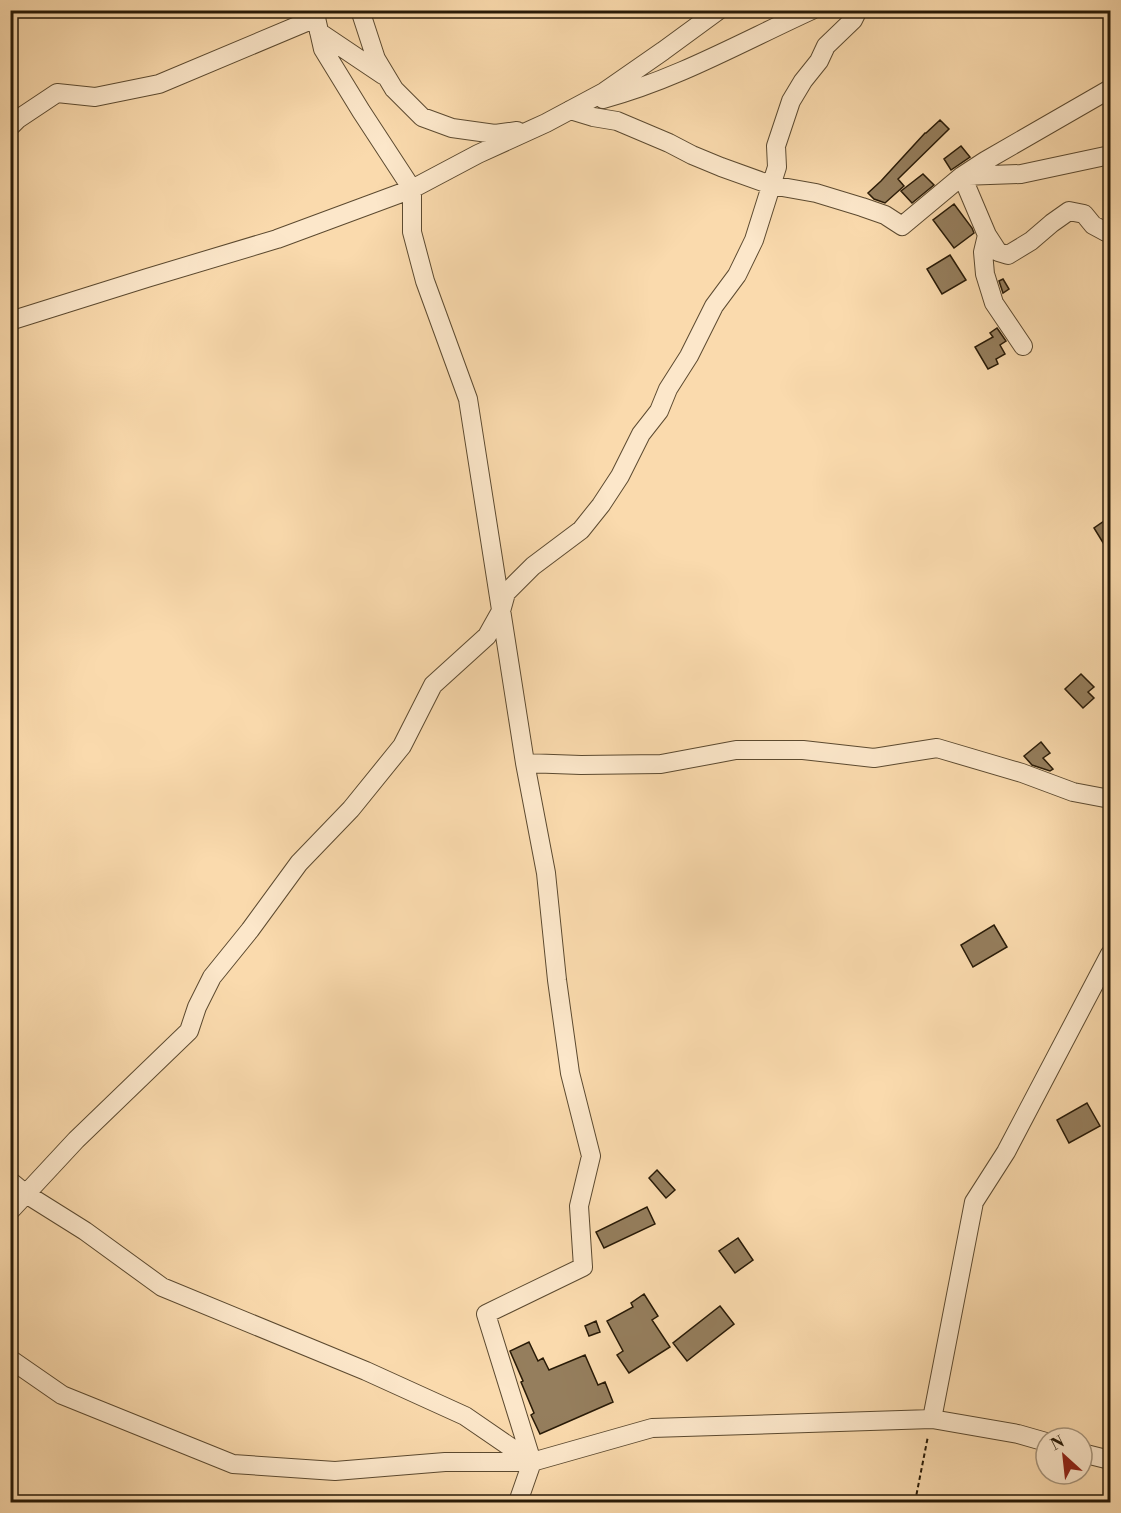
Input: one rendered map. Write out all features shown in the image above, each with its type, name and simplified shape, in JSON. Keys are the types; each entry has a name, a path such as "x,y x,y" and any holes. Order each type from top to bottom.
{"street":[{"path":"360,10 375,59 394,89 422,117 452,128 495,134 530,130"},
{"path":"10,321 278,239 412,189 614,85 719,10"},
{"path":"575,107 625,93 696,65 812,10"},
{"path":"10,1211 76,1140 189,1031 197,1007 212,977 299,863 351,809 402,746 433,685 487,636 501,611 506,593 533,566 581,530 601,505 620,476 641,434 659,411 668,389 689,356 714,306 737,275 754,240 777,167 776,146 791,101 819,61 826,46 853,20 858,10"},
{"path":"318,20 387,78"},
{"path":"10,127 57,93 95,97 159,84 318,20"},
{"path":"318,20 323,48 412,189 412,232 425,281 468,399 525,763 546,873 557,980 570,1073 591,1156 579,1206 583,1267 486,1314 532,1462 518,1503"},
{"path":"575,107 593,117 617,121 721,167 771,185 816,193 862,207 885,215 902,226 962,176 1110,89"},
{"path":"962,176 1021,174 1110,155"},
{"path":"962,176 987,235 998,252 1008,255 1070,212 1084,214 1093,225 1106,232"},
{"path":"987,235 983,252 984,274 994,303 1023,346"},
{"path":"525,763 661,764 736,750 803,750 874,758 937,748 1022,773 1073,792 1110,799"},
{"path":"932,1419 975,1202 1006,1152 1110,954"},
{"path":"10,1181 26,1194 85,1231 162,1287 366,1371 465,1416 532,1462"},
{"path":"10,1359 62,1395 233,1464 335,1471 445,1462 532,1462 652,1428 932,1419 1034,1439"},
{"path":"1094,1457 1110,1460"}],"path":[{"path":"915,1503 932,1419"}],"building":[{"path":"940,120 949,129 898,179 904,186 885,203 874,199 868,193"},
{"path":"961,146 970,157 951,170 944,159"},
{"path":"923,174 934,185 912,203 901,191"},
{"path":"954,204 974,233 954,248 933,220"},
{"path":"950,255 966,280 942,294 927,269"},
{"path":"1003,279 1009,289 1003,293 999,281"},
{"path":"997,328 1006,341 1000,345 1005,354 996,359 998,364 988,369 975,347 993,337 990,333"},
{"path":"1110,517 1110,554 1094,528"},
{"path":"1081,674 1094,687 1088,692 1094,698 1083,708 1065,689"},
{"path":"1041,742 1050,753 1043,758 1053,769 1050,771 1032,765 1024,756"},
{"path":"994,925 1007,947 973,967 961,945"},
{"path":"1087,1103 1100,1126 1069,1143 1057,1120"},
{"path":"657,1170 675,1190 666,1198 649,1178"},
{"path":"647,1207 655,1224 604,1248 596,1232"},
{"path":"738,1238 753,1260 735,1273 719,1251"},
{"path":"644,1294 658,1316 652,1320 670,1347 629,1373 617,1355 623,1351 607,1321 633,1307 631,1303"},
{"path":"720,1306 734,1324 687,1361 673,1343"},
{"path":"596,1321 600,1332 589,1336 585,1326"},
{"path":"529,1342 538,1361 543,1358 549,1370 585,1355 598,1385 605,1382 613,1402 540,1434 531,1415 534,1413 521,1382 523,1381 510,1351"}]}
